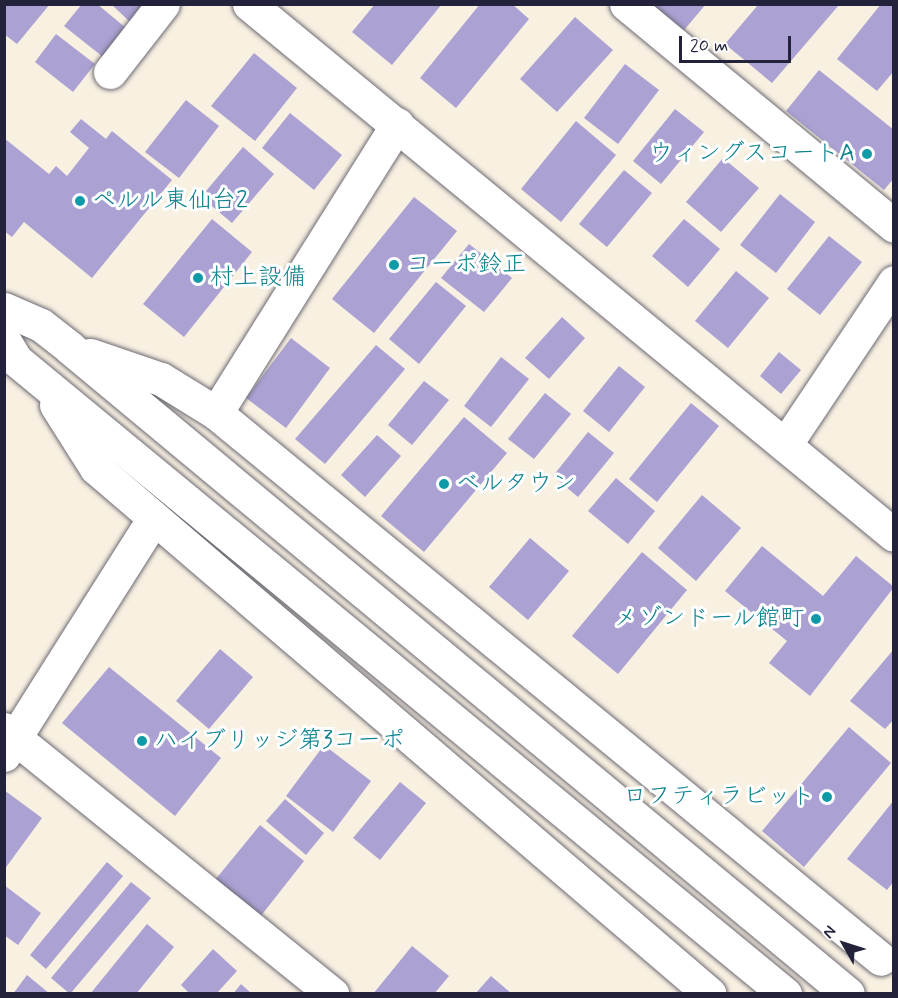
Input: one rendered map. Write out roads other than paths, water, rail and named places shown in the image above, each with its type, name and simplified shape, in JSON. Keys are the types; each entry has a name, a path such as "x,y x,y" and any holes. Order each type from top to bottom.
{"street":[{"path":"110,72 163,4"},
{"path":"249,4 397,124 552,259 894,535"},
{"path":"626,4 894,226"},
{"path":"216,413 397,124"},
{"path":"784,445 894,282"},
{"path":"4,309 41,325 70,348 524,728 848,993"},
{"path":"4,340 16,360 41,381 785,993"},
{"path":"70,348 161,379 216,413 887,950 859,993"},
{"path":"41,381 96,468 710,993"},
{"path":"154,518 8,741 333,993"}],"place":[{"name":"ウィングスコートA","path":"867,154"},
{"name":"ペルル東仙台2","path":"80,201"},
{"name":"コーポ鈴正","path":"394,265"},
{"name":"村上設備","path":"198,278"},
{"name":"ベルタウン","path":"444,484"},
{"name":"メゾンドール館町","path":"816,619"},
{"name":"ハイブリッジ第3コーポ","path":"142,741"},
{"name":"ロフティラビット","path":"827,797"}]}
